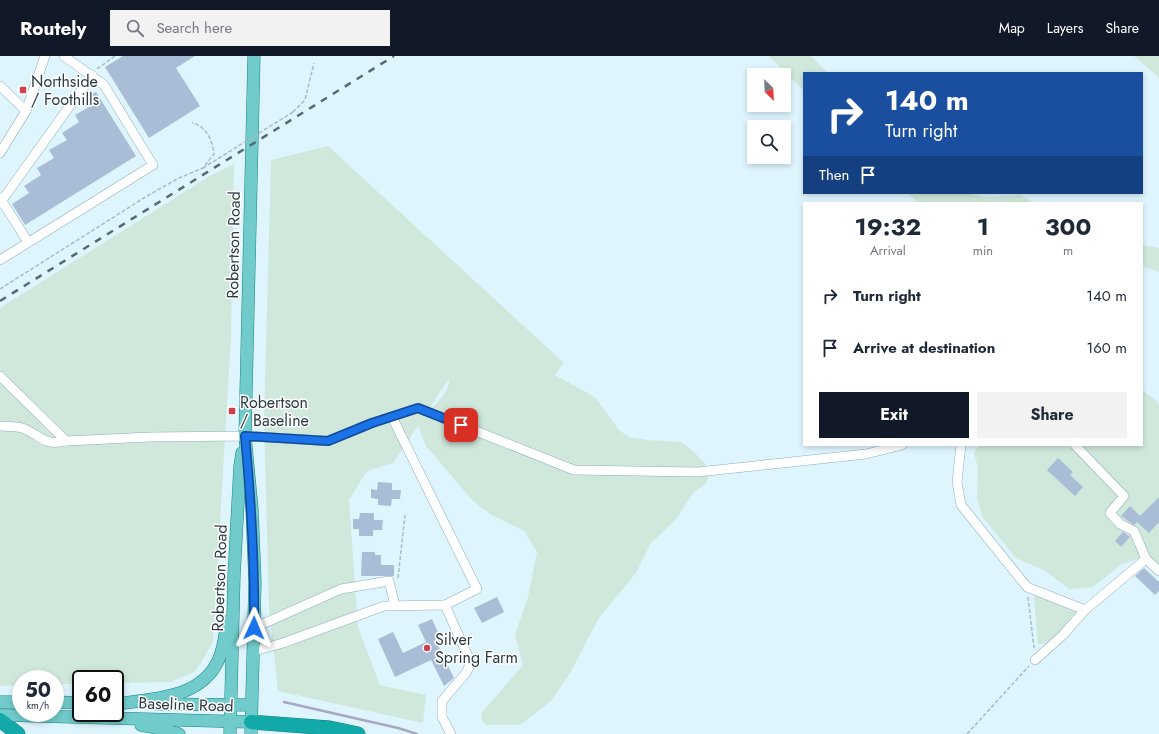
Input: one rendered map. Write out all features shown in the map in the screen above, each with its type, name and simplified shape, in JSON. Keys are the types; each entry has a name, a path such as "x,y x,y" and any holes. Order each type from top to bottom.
{"highway":[{"path":"0,720 18,734"},
{"path":"251,728 330,728 358,734"}],"main road":[{"name":"Robertson Road","path":"251,728 255,582 252,509 245,436 254,56"},
{"name":"Robertson Road","path":"230,734 232,705 234,576 240,466 245,436"},
{"path":"124,702 183,693 199,683 211,672 222,652 234,576"},
{"path":"0,702 12,702"},
{"name":"Baseline Road","path":"124,703 251,705"},
{"name":"Baseline Road","path":"0,715 12,715"},
{"name":"Baseline Road","path":"64,716 231,722 251,728"},
{"path":"64,717 144,725 179,734"}],"street":[{"path":"0,153 26,111 45,56"},
{"path":"0,260 153,165 104,85 69,57"},
{"path":"28,242 1,200 92,76"},
{"path":"0,86 26,111"},
{"path":"0,376 66,441"},
{"path":"0,426 23,428 43,441 58,443 66,441 150,436 245,436 328,441 418,408 574,470 698,472 866,454 898,446"},
{"path":"254,650 283,643 384,606 445,605 477,588 392,417"},
{"path":"961,446 957,482 961,505 1027,587 1085,610"},
{"path":"1076,446 1124,496 1110,513 1120,524 1134,531 1146,559 1159,571"},
{"path":"1035,660 1063,635 1085,610 1146,559"},
{"path":"254,628 341,589 389,581 395,605"},
{"path":"445,605 471,662 466,673 442,702 442,717 452,734"}],"path":[{"path":"92,76 100,66 115,56"},
{"path":"0,289 147,196 179,178 203,168 293,112 305,100 314,63"},
{"path":"192,123 198,124 204,130 214,146 214,154 203,168"},
{"path":"397,583 405,514"},
{"path":"967,734 1035,660 1027,587"}],"green space":[{"path":"769,56 811,56 827,72 803,72 803,90 791,78 791,68 781,68"},
{"path":"1134,56 1159,56 1159,78"},
{"path":"328,146 564,363 555,375 595,397 619,430 629,437 647,440 681,442 693,451 707,466 709,475 706,484 693,493 677,518 651,543 636,573 599,618 570,673 551,701 520,725 485,725 481,718 483,711 523,665 515,635 528,597 537,552 524,531 490,514 472,500 426,446 418,426 393,463 367,471 349,500 358,627 380,685 426,695 423,723 278,691 269,608 264,419 271,160","holes":["449,378 449,383 442,398 426,414"]},
{"path":"234,164 231,337 213,642 196,671 171,682 124,683 124,670 72,670 72,684 64,684 64,670 12,670 12,685 2,686 0,684 0,308 208,177"},
{"path":"909,194 970,194 986,197 1021,195 1032,202 917,202"},
{"path":"1143,245 1159,248 1159,272 1143,266"},
{"path":"1143,391 1153,398 1159,405 1159,566 1137,559 1122,564 1093,587 1069,589 1044,570 1017,559 983,518 977,499 978,468 974,453 978,446 1143,446"},
{"path":"1037,595 1078,613 1061,634 1055,639 1044,644 1038,644 1034,597"}],"building":[{"path":"123,56 195,56 176,68 200,106 149,138 105,67"},
{"path":"96,92 136,156 25,225 12,204 29,193 24,186 41,175 37,168 54,158 49,150 67,140 62,133 79,122 75,115 92,105 87,97"},
{"path":"1058,458 1073,472 1070,475 1083,487 1075,496 1047,470"},
{"path":"378,482 392,483 392,490 401,490 400,499 392,499 391,506 378,505 378,499 371,498 371,489 377,490"},
{"path":"1159,497 1159,522 1149,533 1137,522 1134,525 1121,516 1130,506 1140,516"},
{"path":"360,513 374,513 374,520 383,520 382,530 373,530 373,536 359,536 359,529 353,529 353,519 359,519"},
{"path":"1123,532 1130,537 1121,547 1115,541"},
{"path":"362,552 375,552 375,555 381,555 381,565 394,565 394,576 361,576"},
{"path":"1144,568 1159,582 1159,591 1155,595 1135,576"},
{"path":"497,597 504,612 482,623 474,608"},
{"name":"Silver Spring Farm","path":"432,619 440,637 435,639 454,678 444,686 431,660 395,677 378,639 393,632 403,653 426,642 418,625"}],"waterway":[{"path":"284,702 398,728 417,734"}],"railway":[{"path":"0,301 394,56"}],"place":[{"name":"Northside / Foothills","path":"23,90"},
{"name":"Robertson / Baseline","path":"232,411"},
{"name":"Silver Spring Farm","path":"427,648"}],"route":[{"path":"254,628 255,582 252,509 245,436 328,441 372,423 418,408 461,425"}]}
